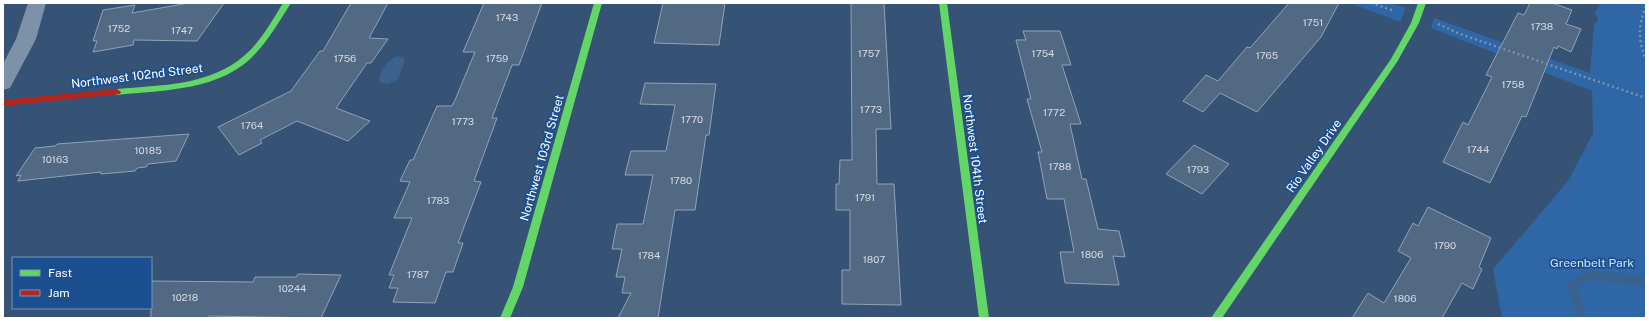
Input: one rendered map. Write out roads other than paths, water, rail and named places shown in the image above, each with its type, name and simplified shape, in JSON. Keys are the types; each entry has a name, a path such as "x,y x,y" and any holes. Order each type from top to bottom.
{"street":[{"path":"3,82 26,39 37,3"},
{"name":"Northwest 102nd Street","path":"3,103 185,85 211,79 229,72 249,58 287,3"},
{"name":"Northwest 103rd Street","path":"505,318 518,287 598,3"},
{"name":"Northwest 104th Street","path":"944,3 984,318"},
{"name":"Rio Valley Drive","path":"1216,318 1394,60 1418,16 1422,3"}],"waterway":[{"path":"1582,318 1572,285 1591,275 1646,282"}],"park label":[{"name":"Greenbelt Park","path":"1592,263"}]}
